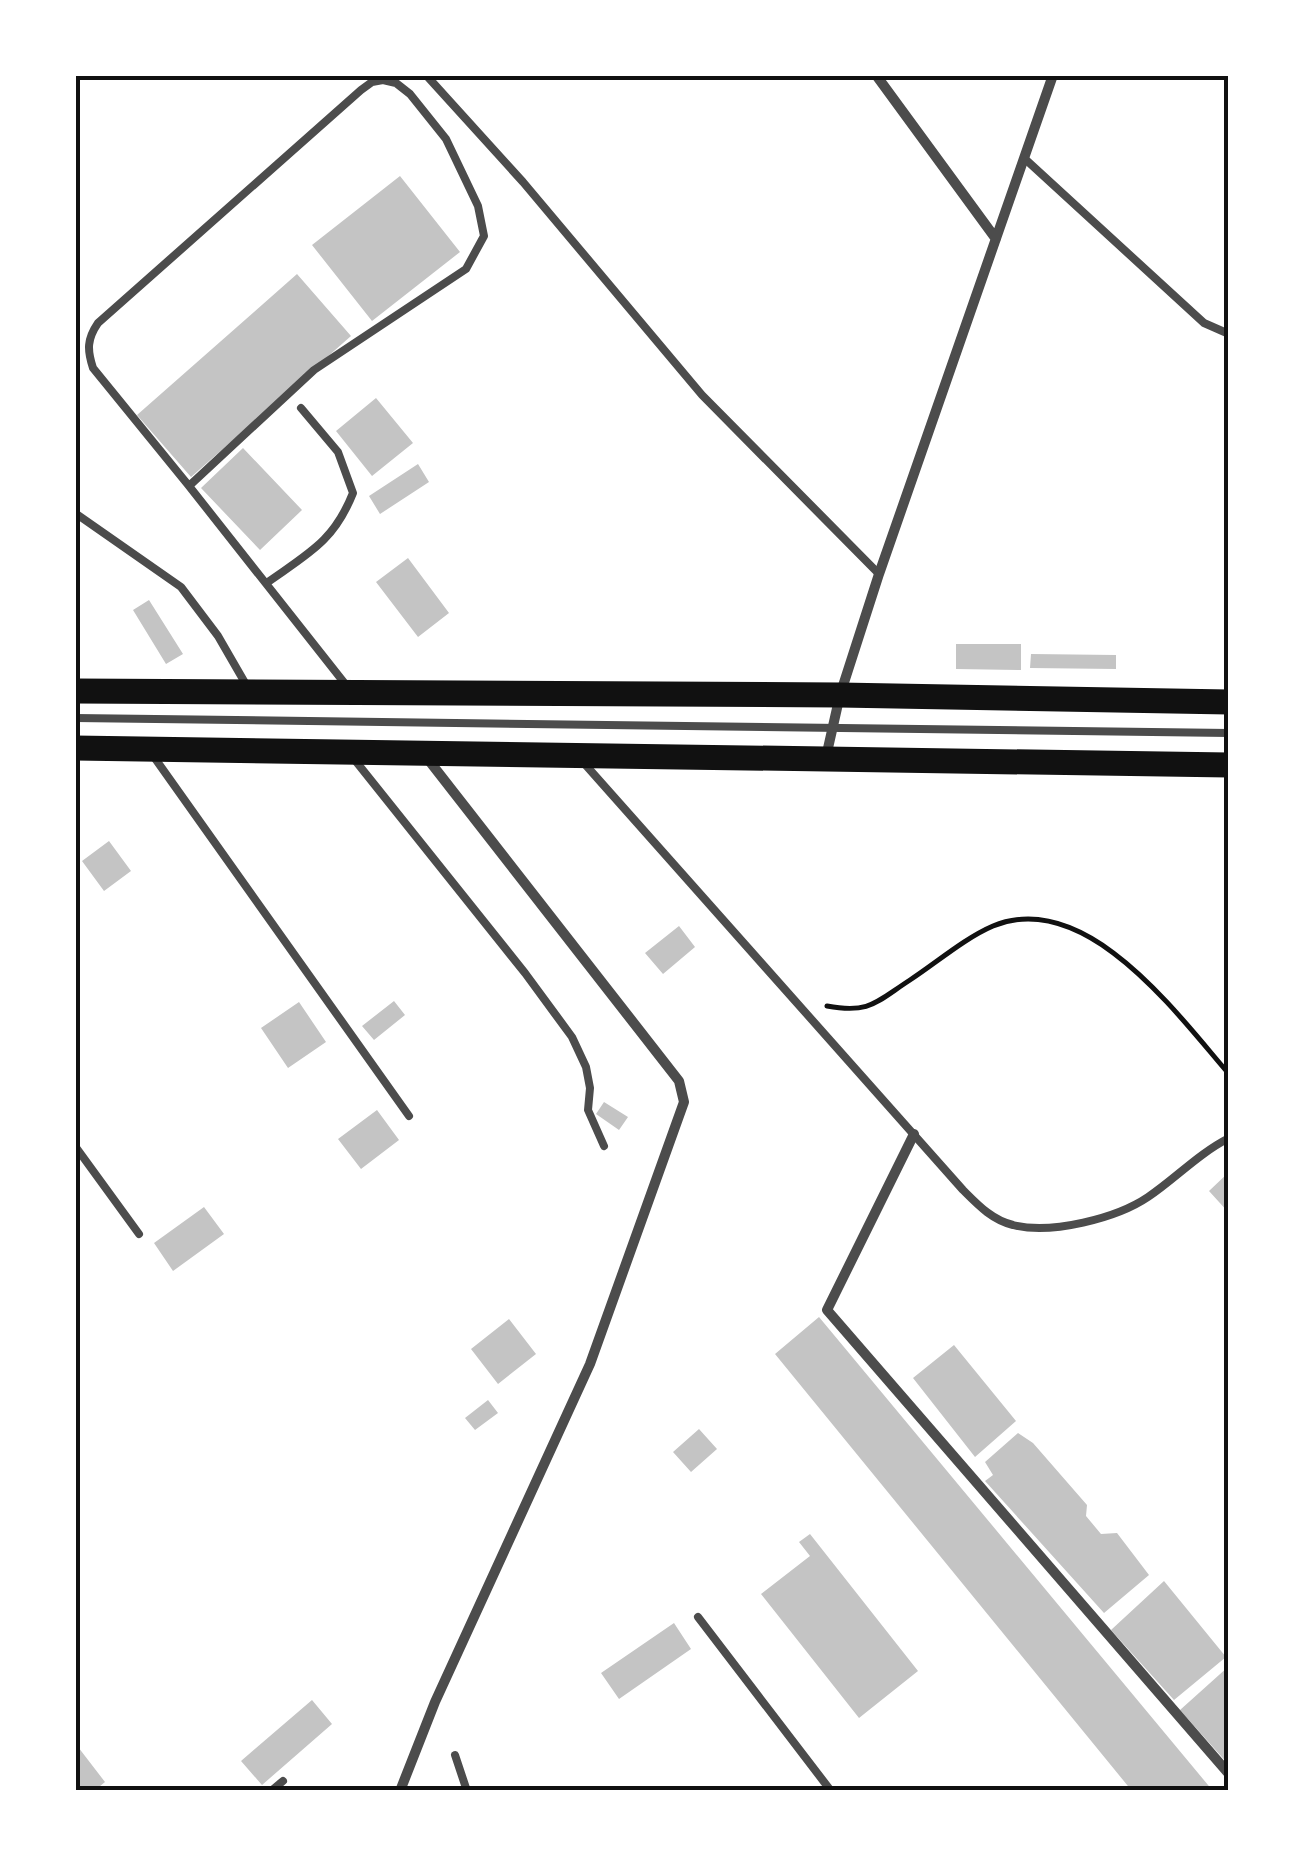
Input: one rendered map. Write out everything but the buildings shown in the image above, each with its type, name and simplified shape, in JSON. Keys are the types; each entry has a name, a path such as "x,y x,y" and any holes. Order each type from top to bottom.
{"main road":[{"path":"75,691 840,695 1229,702"},
{"path":"75,748 1229,765"}],"street":[{"path":"876,75 996,239"},
{"path":"825,759 840,695 879,574 1054,75"},
{"path":"400,1791 435,1702 590,1364 684,1102 679,1081 423,753"},
{"path":"914,1134 828,1310 1229,1774"}],"lane":[{"path":"426,75 523,182 702,394 879,574"},
{"path":"189,486 314,370 466,269 484,236 478,206 446,139 410,94 396,83 372,82 361,90 98,322 87,350 93,368 189,486 268,582 352,692"},
{"path":"1024,158 1204,323 1229,334"},
{"path":"268,582 322,544 342,522 353,493 338,452 301,408"},
{"path":"75,513 182,588 218,636 250,692"},
{"path":"75,718 1229,733"},
{"path":"148,749 409,1116"},
{"path":"348,752 572,1037 586,1068 590,1088 588,1110 604,1146"},
{"path":"577,755 990,1215 1015,1226 1052,1226 1116,1215 1149,1196 1204,1150 1229,1138"},
{"path":"75,1146 139,1234"},
{"path":"698,1617 831,1791"},
{"path":"455,1755 467,1791"},
{"path":"270,1791 283,1781"}],"path":[{"path":"795,1000 866,1009 992,926 1026,918 1072,926 1118,956 1173,1009 1229,1074"}]}
